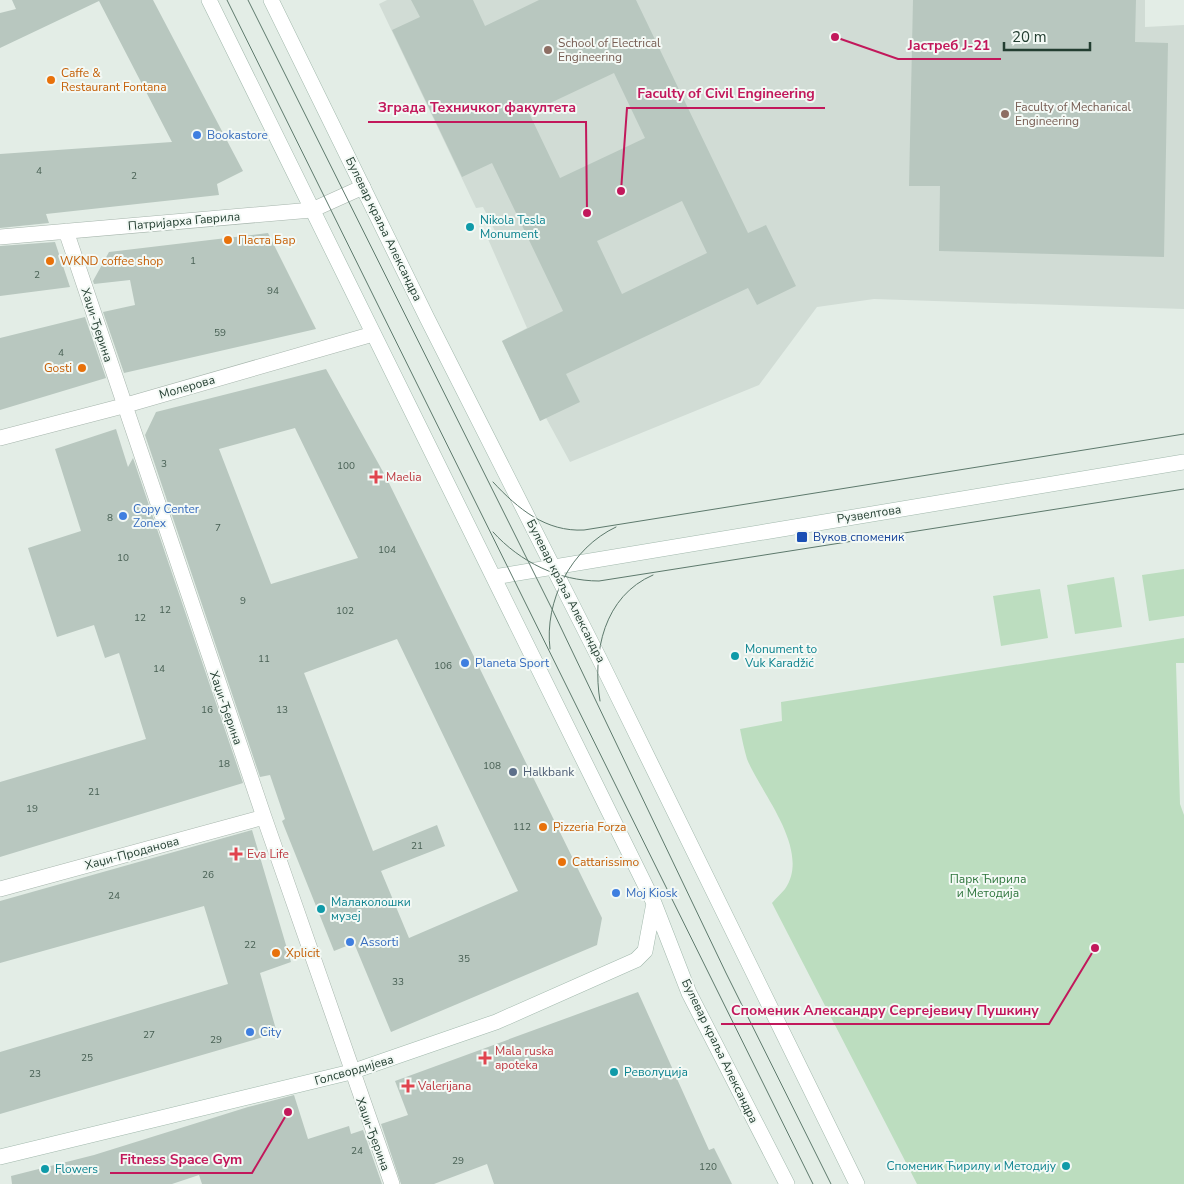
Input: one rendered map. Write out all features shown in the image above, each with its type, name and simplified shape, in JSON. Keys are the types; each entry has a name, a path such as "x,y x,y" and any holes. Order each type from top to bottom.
{"main road":[{"name":"Булевар краља Александра","path":"209,0 654,903 690,993 787,1184"},
{"name":"Булевар краља Александра","path":"271,0 857,1184"},
{"name":"Патријарха Гаврила","path":"0,237 312,210 363,187"},
{"name":"Хаџи-Ђерина","path":"66,231 123,406 351,1072 392,1184"},
{"name":"Молерова","path":"0,438 123,406 373,334"},
{"path":"1167,465 1184,450"},
{"name":"Рузвелтова","path":"494,577 1184,462"},
{"name":"Хаџи-Проданова","path":"0,889 264,817"},
{"name":"Голсвордијева","path":"0,1157 351,1072 496,1022 631,964 645,951 654,903"}],"shaded area":[{"path":"387,0 1145,0 1145,27 1184,25 1184,309 874,299 817,307 759,385 570,462 546,418 540,421 502,341 527,328 488,239 496,233 483,207 476,208 379,4"}],"green space":[{"path":"1184,569 1184,616 1149,621 1142,575"},
{"path":"1114,577 1122,627 1075,634 1067,585"},
{"path":"1040,589 1048,638 1001,646 993,596"},
{"name":"Парк Ћирила и Методија","path":"1184,638 1184,663 1176,663 1180,804 1184,815 1184,1184 917,1184 772,903 785,889 792,874 792,857 788,839 781,822 747,759 740,729 782,721 781,702"}],"building":[{"path":"12,0 153,0 243,171 217,184 219,195 46,214 49,223 0,228 0,154 172,142 99,1 0,48 0,13 16,9"},
{"path":"411,0 473,0 485,26 539,0 636,0 748,233 766,225 796,286 757,305 748,288 566,374 580,402 540,421 502,341 563,311 492,163 462,177 392,30 420,17","holes":["614,73 645,138 560,178 529,113","682,201 707,253 622,294 597,241"]},
{"path":"913,0 1136,0 1135,42 1168,43 1164,257 939,251 940,186 909,186"},
{"path":"268,233 316,329 124,373 103,312 135,305 130,280 94,284 93,281 109,252"},
{"path":"55,242 70,287 0,296 0,246"},
{"path":"85,317 106,378 0,410 0,338"},
{"path":"326,369 387,479 602,918 597,945 391,1032 354,943 334,951 282,821 285,819 270,775 260,777 145,435 156,412","holes":["295,428 358,558 271,584 219,449","397,639 518,891 409,938 381,871 445,846 437,825 373,851 304,673"]},
{"path":"116,429 128,467 133,458 243,783 0,857 0,782 146,739 119,653 105,658 94,625 57,637 28,548 81,531 55,449"},
{"path":"252,830 291,962 260,973 277,1033 0,1114 0,1052 228,984 204,906 0,963 0,901"},
{"path":"638,992 709,1150 714,1148 732,1184 494,1184 487,1164 434,1184 401,1184 381,1124 408,1115 395,1081"},
{"path":"294,1095 308,1139 349,1126 351,1134 363,1130 382,1184 202,1184 199,1175 172,1184 12,1184 11,1176 94,1155 248,1107"}],"tram line":[{"path":"227,0 813,1184"},
{"path":"248,0 552,609 726,973 831,1184"},
{"path":"493,482 523,510 545,523 570,530 584,530 1184,434"},
{"path":"493,532 515,552 541,568 569,578 599,581 1184,489"},
{"path":"550,649 551,613 556,595 564,578 586,548 600,536 616,527"},
{"path":"600,701 598,664 600,645 605,628 613,611 623,597 636,584 653,575"}],"place":[{"name":"Јастреб Ј-21","path":"835,37"},
{"name":"School of Electrical Engineering","path":"548,50"},
{"name":"Caffe & Restaurant Fontana","path":"51,80"},
{"name":"Faculty of Mechanical Engineering","path":"1005,114"},
{"name":"Bookastore","path":"197,135"},
{"name":"Faculty of Civil Engineering","path":"621,191"},
{"name":"Зграда Техничког факултета","path":"587,213"},
{"name":"Nikola Tesla Monument","path":"470,227"},
{"name":"Паста Бар","path":"228,240"},
{"name":"WKND coffee shop","path":"50,261"},
{"name":"Gosti","path":"82,368"},
{"name":"Maelia","path":"376,477"},
{"name":"Copy Center Zonex","path":"123,516"},
{"name":"Вуков споменик","path":"802,537"},
{"name":"Monument to Vuk Karadžić","path":"735,656"},
{"name":"Planeta Sport","path":"465,663"},
{"name":"Halkbank","path":"513,772"},
{"name":"Pizzeria Forza","path":"543,827"},
{"name":"Eva Life","path":"236,854"},
{"name":"Cattarissimo","path":"562,862"},
{"name":"Moj Kiosk","path":"616,893"},
{"name":"Малаколошки музеј","path":"321,909"},
{"name":"Assorti","path":"350,942"},
{"name":"Споменик Александру Сергејевичу Пушкину","path":"1095,948"},
{"name":"Xplicit","path":"276,953"},
{"name":"City","path":"250,1032"},
{"name":"Mala ruska apoteka","path":"485,1058"},
{"name":"Револуција","path":"614,1072"},
{"name":"Valerijana","path":"408,1086"},
{"name":"Fitness Space Gym","path":"288,1112"},
{"name":"Споменик Ћирилу и Методију","path":"1066,1166"},
{"name":"Flowers","path":"45,1169"}]}
